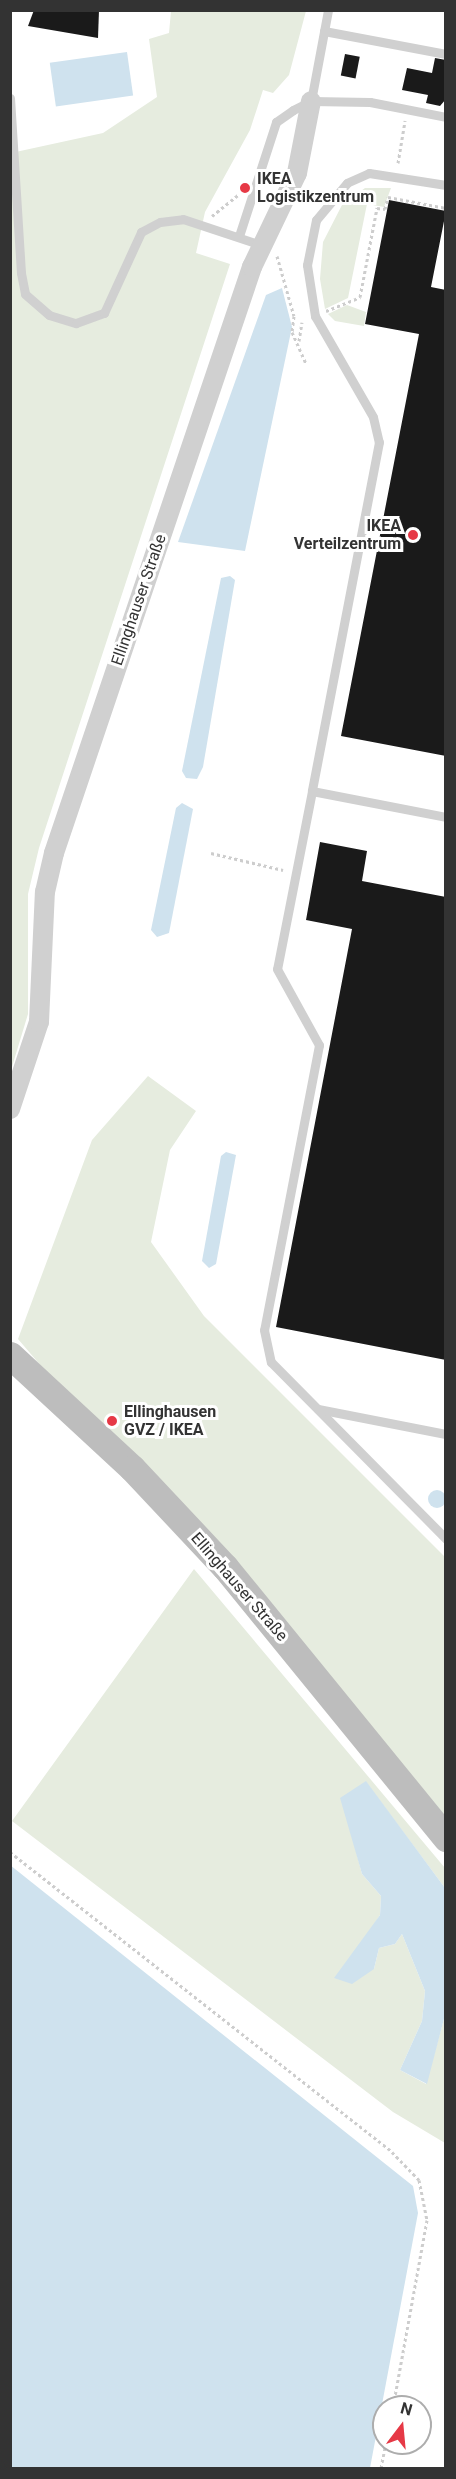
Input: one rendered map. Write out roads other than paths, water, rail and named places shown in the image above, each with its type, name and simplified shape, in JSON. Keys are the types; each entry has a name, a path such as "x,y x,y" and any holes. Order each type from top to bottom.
{"main road":[{"name":"Ellinghauser Straße","path":"10,1355 132,1468 225,1567 446,1839"}],"street":[{"name":"Ellinghauser Straße","path":"10,1109 39,1023 45,892 54,853 261,245 297,172 311,101"}],"lane":[{"path":"311,101 328,10"},
{"path":"324,32 446,54"},
{"path":"11,100 21,273 25,294 49,315 76,323 104,313 114,301 141,232 160,222 183,219 240,236 261,245"},
{"path":"240,236 276,122 311,101 370,102 446,117"},
{"path":"446,185 369,173 328,200 309,242 308,293 315,316 373,417 379,442 278,969 319,1045 264,1330 271,1362 446,1539"},
{"path":"312,791 446,817"},
{"path":"318,1409 446,1434"}],"water":[{"path":"127,52 133,96 56,106 50,63"},
{"path":"282,288 292,327 245,551 178,542 266,295"},
{"path":"230,576 235,580 203,767 197,779 186,778 182,771 221,578"},
{"path":"182,803 193,809 169,933 157,937 151,930 176,808"},
{"path":"226,1152 236,1155 216,1264 209,1268 202,1261 221,1156"},
{"path":"437,1490 443,1493 446,1499 443,1505 437,1508 431,1505 428,1499 431,1493"},
{"path":"366,1781 445,1888 445,2015 427,2084 400,2070 422,2021 425,1991 402,1934 395,1944 379,1948 374,1969 352,1984 334,1978 380,1915 381,1896 362,1874 340,1798"},
{"path":"10,1865 413,2186 418,2213 384,2395 372,2395 372,2455 370,2468 11,2468"}],"place":[{"name":"IKEA Logistikzentrum","path":"245,188"},
{"name":"IKEA Verteilzentrum","path":"413,535"},
{"name":"Ellinghausen GVZ / IKEA","path":"112,1421"}]}
